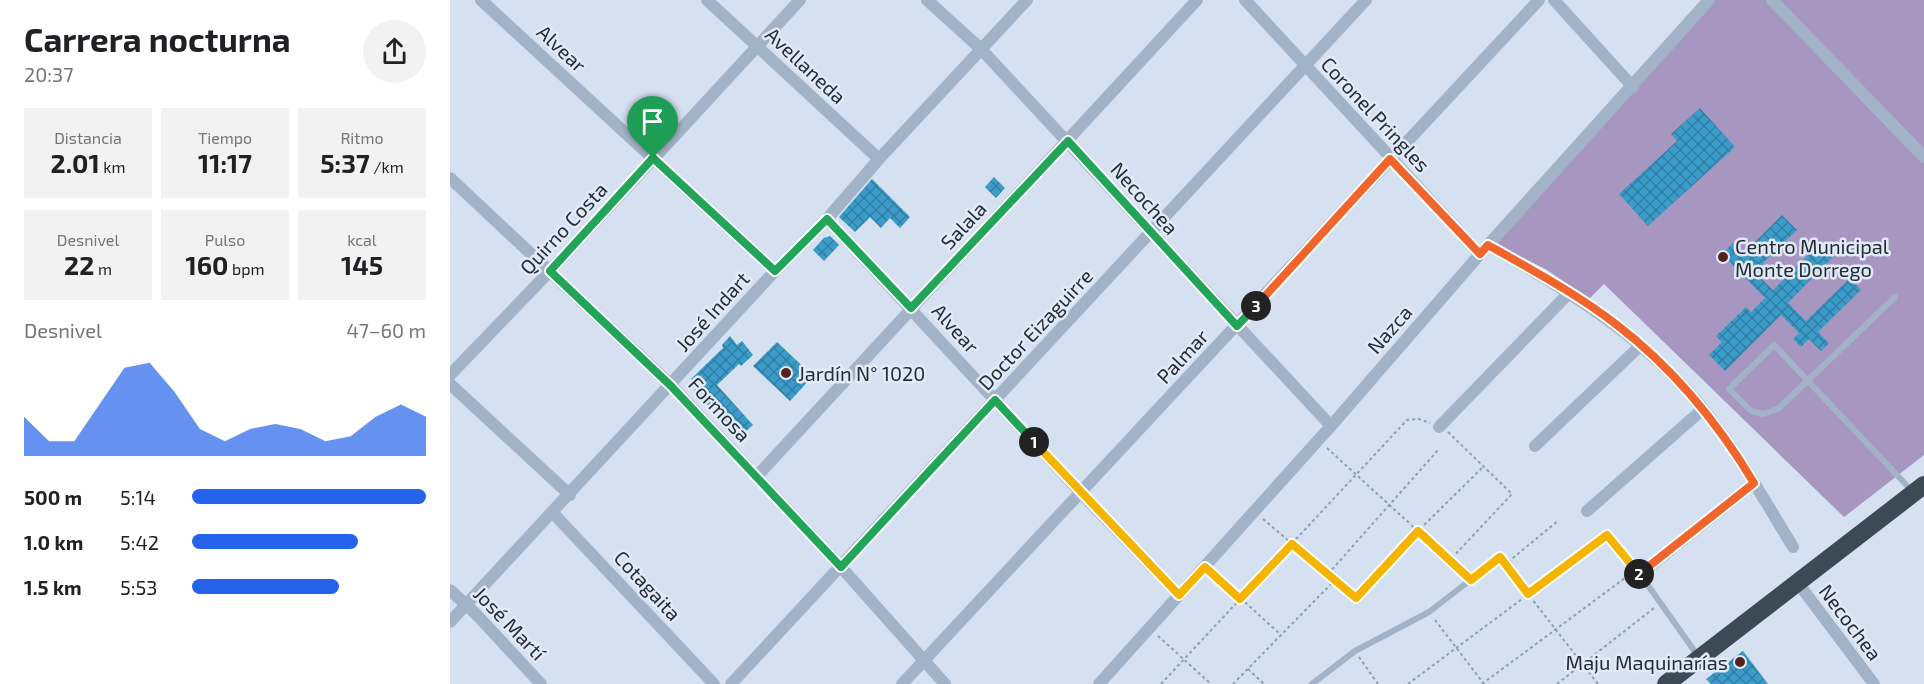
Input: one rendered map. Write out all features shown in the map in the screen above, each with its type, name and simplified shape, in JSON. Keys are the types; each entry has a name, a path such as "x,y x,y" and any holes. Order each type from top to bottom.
{"highway":[{"path":"1666,684 1919,489"}],"street":[{"name":"Alvear","path":"481,0 775,271"},
{"name":"Avellaneda","path":"706,0 879,159"},
{"name":"Quirno Costa","path":"450,375 550,271 800,0"},
{"name":"Necochea","path":"927,0 981,49 1331,426"},
{"name":"José Indart","path":"450,622 671,386 775,271 827,219 879,159 1027,0"},
{"name":"Salala","path":"757,476 1197,0"},
{"name":"Coronel Pringles","path":"1245,0 1390,159 1484,250 1569,293 1617,325 1672,374 1703,409 1739,457 1793,548"},
{"name":"Doctor Eizaguirre","path":"731,684 1366,0"},
{"name":"Palmar","path":"902,684 1539,0"},
{"path":"1554,0 1633,87"},
{"name":"Nazca","path":"1100,684 1331,426 1484,250 1709,0"},
{"path":"1772,0 1924,157"},
{"name":"Formosa","path":"450,178 671,386 841,567 945,684"},
{"name":"Alvear","path":"827,219 1081,493 1179,595"},
{"path":"1439,427 1569,293"},
{"path":"1535,446 1641,345"},
{"path":"450,384 570,495"},
{"path":"1587,511 1703,409"},
{"path":"1638,572 1754,483"},
{"name":"Cotagaita","path":"553,513 714,684"},
{"name":"Necochea","path":"1798,584 1874,684"},
{"name":"José Martí","path":"450,590 541,684"}],"lane":[{"path":"1895,297 1808,380 1778,410 1763,414 1751,411 1729,389 1774,345 1808,380 1919,489"},
{"path":"1607,535 1638,572 1700,659"},
{"path":"1312,684 1355,651 1429,612 1500,557"}],"path":[{"path":"1161,684 1407,420 1419,419 1450,434 1512,494 1450,560"},
{"path":"1318,440 1471,580"},
{"path":"1328,574 1439,449"},
{"path":"1254,512 1356,598 1418,531 1484,466"},
{"path":"1505,564 1559,520"},
{"path":"1408,684 1607,535"},
{"path":"1500,557 1598,684"},
{"path":"1205,567 1281,635"},
{"path":"1429,612 1483,684 1556,629 1638,572"},
{"path":"1233,684 1334,580"},
{"path":"1557,684 1660,603"},
{"path":"1149,628 1211,684"},
{"path":"1355,651 1378,684"},
{"path":"1248,669 1264,684"}],"shaded area":[{"name":"Centro Municipal Monte Dorrego","path":"1714,0 1924,0 1924,455 1844,517 1604,284 1589,299 1547,270 1496,244"}],"building":[{"path":"1700,108 1735,147 1648,226 1619,194 1677,141 1671,134"},
{"path":"994,177 1005,188 996,198 985,187"},
{"path":"872,179 910,217 900,228 890,218 881,228 870,217 855,232 839,217"},
{"path":"1782,215 1797,230 1754,272 1773,290 1819,244 1833,257 1788,303 1806,321 1850,278 1861,290 1818,332 1829,343 1821,351 1809,339 1801,347 1793,339 1799,333 1781,315 1725,371 1709,355 1722,342 1716,336 1746,307 1751,312 1765,298 1722,254 1733,243 1744,253"},
{"path":"830,236 839,245 824,261 813,250 824,238"},
{"path":"730,336 737,345 742,341 753,355 741,366 739,364 717,385 753,425 738,438 694,391 698,387 691,379 723,348 722,345"},
{"name":"Jardín N° 1020","path":"777,342 813,376 790,401 753,366"},
{"name":"Maju Maquinarías","path":"1743,651 1768,684 1711,684 1706,679"}],"place":[{"name":"Centro Municipal Monte Dorrego","path":"1723,257"},
{"name":"Jardín N° 1020","path":"786,373"},
{"name":"Maju Maquinarías","path":"1740,662"}],"route":[{"path":"1068,141 1237,326 1390,159 1480,254 1488,245 1595,310 1641,345 1672,374 1703,409 1739,457 1754,483 1640,574 1607,535 1528,594 1500,557 1471,580 1418,531 1356,598 1292,544 1240,599 1205,567 1179,595 995,400 841,567 671,386 550,271 653,158 775,271 827,219 911,308 1068,141"}]}
